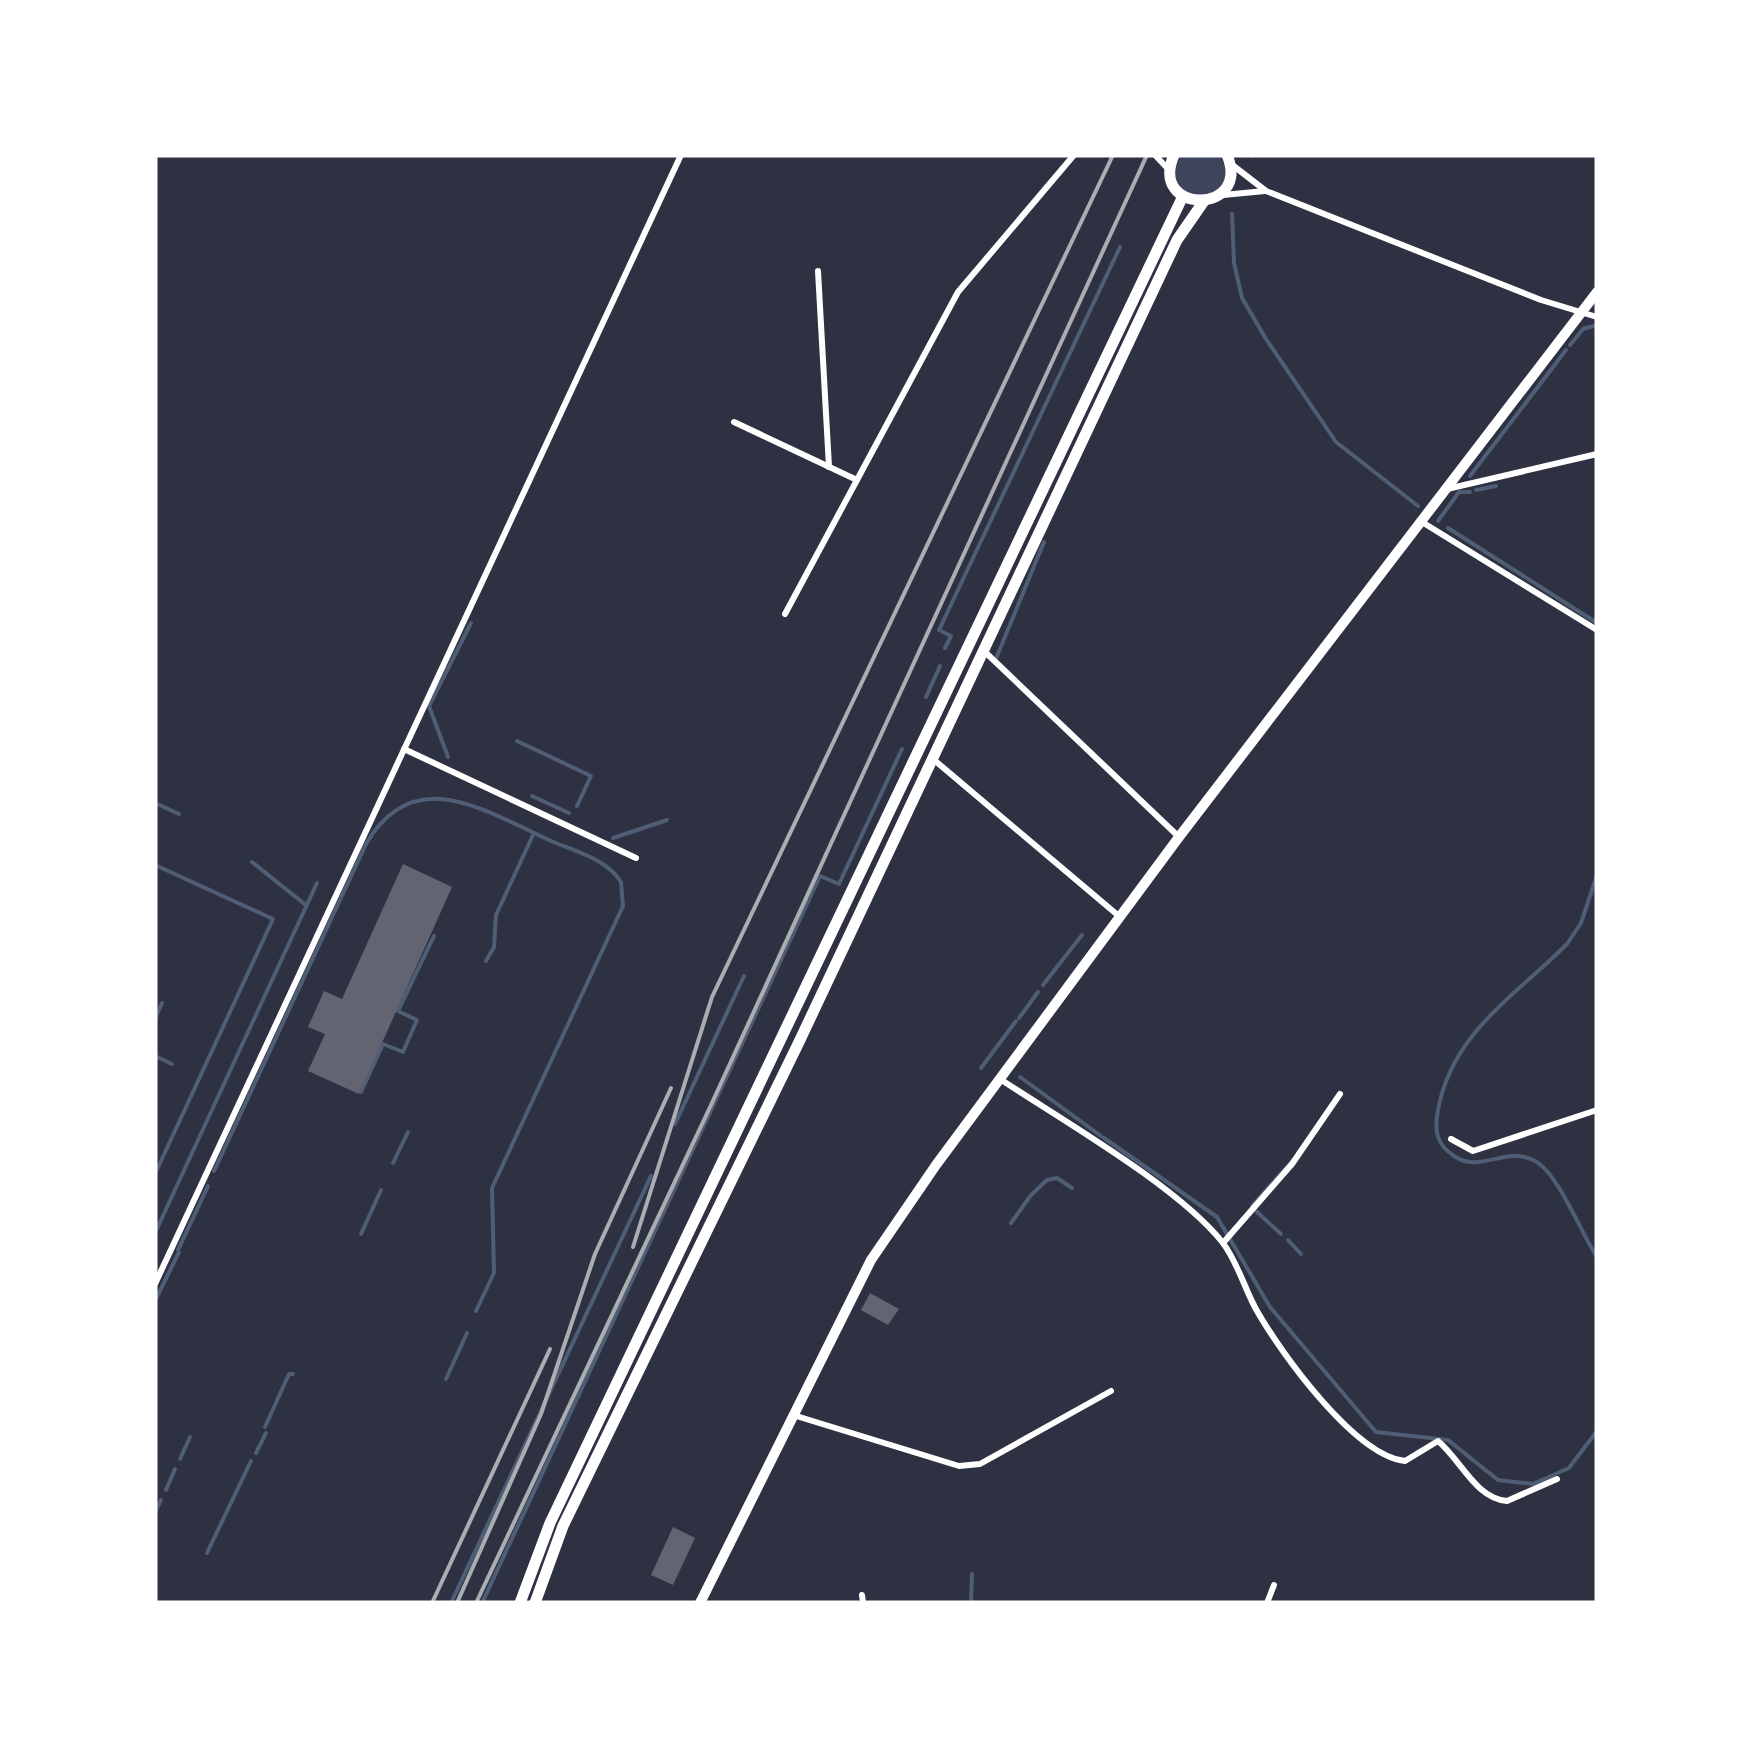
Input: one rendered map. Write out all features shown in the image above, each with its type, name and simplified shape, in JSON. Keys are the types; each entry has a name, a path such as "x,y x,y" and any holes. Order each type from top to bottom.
{"highway":[{"path":"1174,155 1170,171 1183,196 1204,201 1218,196 1228,185 1228,157"},
{"path":"520,1603 550,1523 1183,196"},
{"path":"535,1603 564,1526 1177,240 1204,201"},
{"path":"896,801 908,807"}],"main road":[{"path":"700,1603 871,1260 1179,837 1597,292"}],"street":[{"path":"155,1284 681,155"},
{"path":"785,614 958,292 1074,155"},
{"path":"1154,155 1170,171"},
{"path":"1228,157 1266,190 1580,314 1597,316"},
{"path":"1218,196 1266,190"},
{"path":"818,271 828,466"},
{"path":"734,422 857,480"},
{"path":"1446,489 1597,454"},
{"path":"1421,522 1597,630"},
{"path":"983,650 1179,837"},
{"path":"404,749 636,858"},
{"path":"932,758 1120,916"},
{"path":"1000,1079 1136,1170 1223,1243 1264,1322 1364,1443 1405,1462 1438,1441 1474,1482 1499,1500 1508,1501 1557,1479"},
{"path":"1223,1243 1292,1164 1340,1094"},
{"path":"1451,1139 1473,1151 1597,1110"},
{"path":"792,1415 960,1466 980,1464 1111,1391"},
{"path":"1267,1603 1274,1585"}],"shaded area":[{"path":"1181,155 1220,155 1225,173 1222,185 1212,193 1188,192 1178,184 1175,172"}],"building":[{"path":"403,864 452,887 359,1094 308,1071 325,1034 308,1027 324,991 342,999"},
{"path":"870,1293 899,1309 888,1325 861,1310"},
{"path":"673,1527 695,1538 673,1585 651,1575"}],"waterway":[{"path":"1232,214 1234,263 1242,298 1266,339 1336,442 1418,506"},
{"path":"945,648 951,636 939,630 1120,247"},
{"path":"1570,345 1583,329 1597,325"},
{"path":"1470,476 1566,350"},
{"path":"1476,490 1496,486"},
{"path":"1438,521 1459,492 1470,492"},
{"path":"1448,528 1597,623"},
{"path":"995,661 1044,542"},
{"path":"448,757 429,706 471,623"},
{"path":"926,697 940,666"},
{"path":"517,741 591,776 577,806"},
{"path":"482,1603 820,876 839,884 902,749"},
{"path":"532,796 569,813"},
{"path":"214,1171 366,844 385,819 406,805 428,799 451,800 476,807 598,861 621,882 623,906 492,1188 494,1273 476,1311"},
{"path":"155,803 179,814"},
{"path":"613,838 667,820"},
{"path":"486,961 494,947 496,915 533,835"},
{"path":"252,862 307,906"},
{"path":"155,865 273,919 155,1174"},
{"path":"1597,875 1581,923 1567,944 1488,1018 1457,1059 1445,1083 1436,1124 1443,1147 1464,1161 1514,1156 1525,1157 1544,1168 1561,1190 1597,1257"},
{"path":"155,1233 317,883"},
{"path":"1043,985 1082,935"},
{"path":"361,1092 383,1044 403,1052 417,1020 398,1011 434,936"},
{"path":"675,1124 744,976"},
{"path":"1019,1018 1038,992"},
{"path":"155,1019 162,1003"},
{"path":"981,1068 1016,1021"},
{"path":"155,1056 172,1064"},
{"path":"1020,1077 1101,1136"},
{"path":"393,1163 408,1132"},
{"path":"1104,1138 1217,1217 1270,1307 1376,1432 1448,1440 1498,1480 1533,1484 1569,1468 1597,1431"},
{"path":"1252,1206 1292,1161"},
{"path":"451,1603 651,1176"},
{"path":"1011,1223 1047,1180 1057,1178 1072,1188"},
{"path":"178,1250 208,1186"},
{"path":"361,1234 381,1190"},
{"path":"1256,1211 1281,1234"},
{"path":"1288,1240 1301,1254"},
{"path":"155,1301 179,1252"},
{"path":"446,1379 467,1333"},
{"path":"265,1427 289,1374 293,1374"},
{"path":"256,1453 266,1433"},
{"path":"180,1459 190,1437"},
{"path":"207,1553 251,1461"},
{"path":"166,1490 175,1469"},
{"path":"155,1512 161,1500"},
{"path":"971,1603 972,1574"}],"railway":[{"path":"633,1247 712,997 1113,155"},
{"path":"476,1603 711,1105 1147,155"},
{"path":"457,1603 541,1414 595,1254 671,1088"},
{"path":"432,1603 550,1349"}]}
